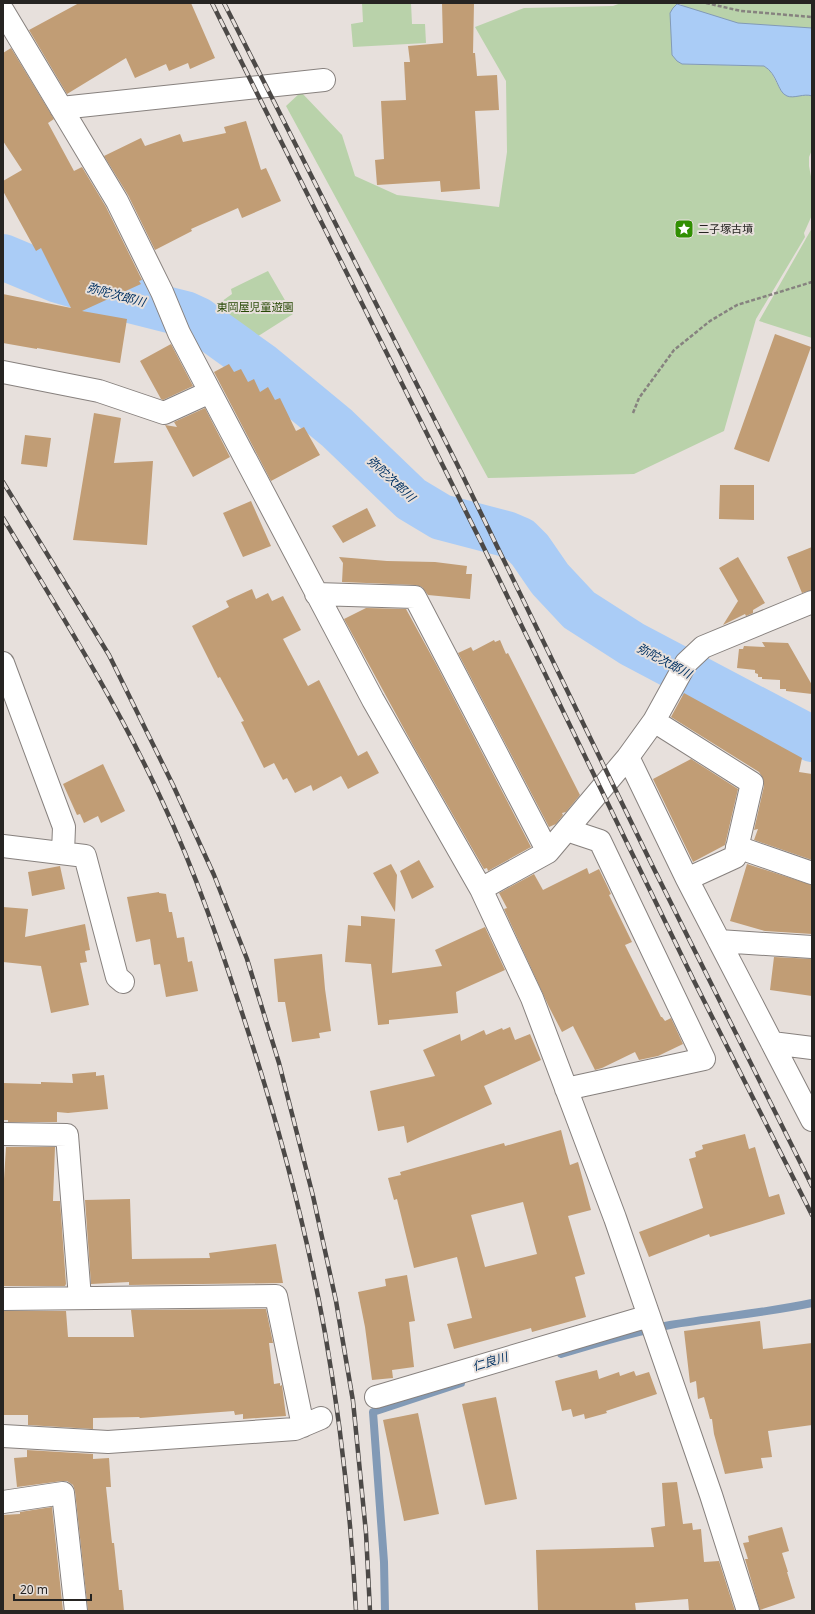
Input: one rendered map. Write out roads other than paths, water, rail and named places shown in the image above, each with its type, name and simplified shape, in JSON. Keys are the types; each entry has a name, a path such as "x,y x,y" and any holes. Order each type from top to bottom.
{"street":[{"path":"3,11 117,201 162,292 179,333 373,700 481,889 532,998 615,1218 711,1495 748,1611"},
{"path":"61,108 324,80"},
{"path":"3,372 99,391 164,413 210,392"},
{"path":"316,594 415,597 548,852"},
{"path":"481,889 548,852 628,757 654,721 681,672 703,647 812,602"},
{"path":"3,663 64,828 63,853"},
{"path":"654,721 752,783 735,857 687,879"},
{"path":"628,757 687,879 812,1120"},
{"path":"566,1089 704,1059 600,841 567,830"},
{"path":"3,846 84,856 117,977 123,982"},
{"path":"737,847 812,873"},
{"path":"719,941 812,947"},
{"path":"772,1043 812,1048"},
{"path":"3,1134 67,1135 80,1298"},
{"path":"3,1298 276,1296 312,1422 295,1429 108,1442 3,1436"},
{"path":"376,1397 649,1317"},
{"path":"3,1502 63,1493 76,1611"}],"water":[{"path":"677,4 738,23 812,28 812,96 787,96 781,91 769,69 764,66 682,64 677,61 672,55 670,13"},
{"path":"653,652 755,704 812,736 812,745 650,659"}],"waterway":[{"name":"弥陀次郎川","path":"3,257 58,280 185,314 198,320 262,366 337,428 411,499 441,517 506,534 520,540 530,550 550,579 579,610 632,644 812,739"},
{"name":"仁良川","path":"561,1354 615,1338 670,1325 777,1310 812,1303"},
{"name":"仁良川","path":"385,1611 384,1562 373,1412 461,1383"}],"railway":[{"path":"212,3 481,542 694,981 812,1215"},
{"path":"224,3 457,464 653,867 812,1186"},
{"path":"3,482 109,655 173,785 214,875 247,959 279,1063 313,1196 336,1301 353,1401 366,1533 370,1611"},
{"path":"3,518 87,658 146,766 175,829 197,884 245,1022 280,1137 309,1254 325,1333 345,1471 356,1611"}],"place":[{"name":"二子塚古墳","path":"684,229"}],"park label":[{"name":"東岡屋児童遊園","path":"255,307"}]}
